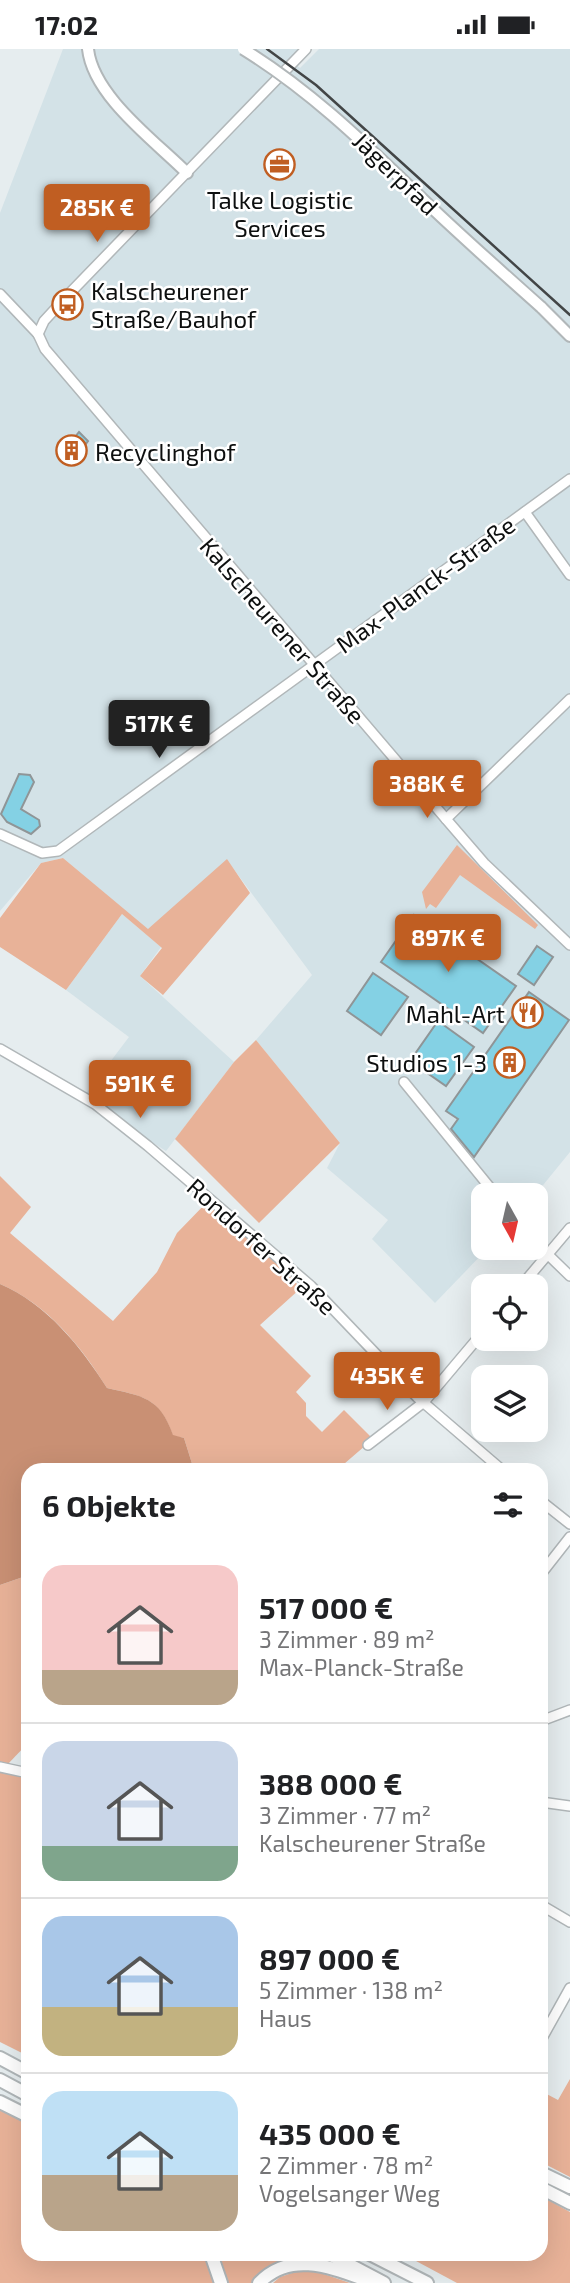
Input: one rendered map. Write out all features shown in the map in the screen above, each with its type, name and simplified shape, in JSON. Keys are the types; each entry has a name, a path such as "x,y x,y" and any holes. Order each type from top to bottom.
{"highway":[{"path":"0,2058 21,2069"},
{"path":"0,2080 21,2091"},
{"path":"0,2102 21,2112"},
{"path":"548,2176 570,2187"},
{"path":"548,2192 570,2203"},
{"path":"213,2261 221,2283"},
{"path":"342,2261 384,2283"},
{"path":"387,2261 427,2283"},
{"path":"259,2283 283,2266 301,2263 319,2265 375,2283"}],"main road":[{"path":"88,49 89,61 97,80 110,97 187,173"},
{"name":"Jägerpfad","path":"243,49 304,90 353,131 570,336"},
{"name":"Jägerpfad","path":"541,307 570,329"}],"street":[{"path":"38,334 44,321 68,295 306,49"},
{"name":"Kalscheurener Straße","path":"0,294 38,334 45,349 446,820 484,863 570,946"},
{"name":"Max-Planck-Straße","path":"0,834 42,853 58,851 570,479"},
{"path":"525,512 570,575"},
{"path":"446,820 570,699"},
{"name":"Rondorfer Straße","path":"0,1049 95,1104 148,1146 311,1286 424,1402 494,1463"},
{"path":"404,1082 486,1183"},
{"path":"548,1254 570,1228"},
{"path":"548,1258 570,1276"},
{"path":"531,1274 543,1260"},
{"path":"368,1445 424,1402 471,1346"},
{"path":"548,1507 570,1524"},
{"path":"548,1565 570,1537"},
{"path":"548,1718 570,1710"},
{"path":"0,1767 21,1772"},
{"path":"548,1803 570,1806"},
{"path":"548,1909 570,1922"},
{"path":"548,2027 570,1988"}],"shaded area":[{"path":"63,49 298,49 289,59 300,68 319,49 570,49 570,1152 545,1183 471,1183 471,1260 476,1260 435,1303 372,1239 388,1220 327,1168 340,1143 256,1040 312,975 227,860 148,930 63,858 41,863 0,911 0,213"},
{"path":"457,845 538,925 535,929 460,875 436,908 430,904 426,909 422,892"},
{"path":"63,858 148,929 227,859 250,893 163,995 140,976 162,948 122,914 66,990 0,947 0,918 41,863"},
{"path":"122,914 161,947 140,976 234,1062 166,1151 82,1099 129,1037 66,990"},
{"path":"256,1040 340,1143 259,1223 175,1139 234,1062"},
{"path":"0,1176 31,1207 10,1233 113,1321 157,1272 177,1233 209,1200 254,1240 301,1288 260,1325 311,1376 296,1392 306,1403 306,1416 322,1432 344,1410 373,1439 345,1463 192,1463 184,1438 173,1436 156,1406 140,1396 107,1388 74,1342 48,1315 17,1292 0,1284"},
{"path":"0,1284 48,1315 74,1342 107,1388 140,1396 156,1406 168,1422 173,1435 184,1438 192,1463 21,1463 21,1578 0,1585"},
{"path":"21,1578 21,1750 7,1765 0,1763 0,1585"},
{"path":"0,1771 21,1776 21,2052 0,2042"},
{"path":"570,2079 570,2177 548,2166 548,2095 558,2100"},
{"path":"0,2109 21,2120 21,2261 208,2261 215,2283 0,2283"},
{"path":"548,2200 570,2212 570,2283 457,2283 416,2261 548,2261"},
{"path":"219,2261 285,2261 264,2270 252,2283 227,2283"},
{"path":"298,2271 315,2271 350,2283 273,2283 280,2277"}],"building":[{"name":"Recyclinghof","path":"79,432 88,441 71,464 66,463 60,456"},
{"path":"19,774 30,775 34,782 21,809 39,820 40,826 31,834 7,822 1,814"},
{"path":"414,915 516,986 483,1033 381,962"},
{"path":"537,946 553,957 534,985 518,974"},
{"path":"373,973 408,997 381,1035 347,1011"},
{"name":"Studios 1-3","path":"529,992 569,1020 474,1157 451,1129 458,1119 446,1111"},
{"path":"438,1021 474,1047 446,1086 410,1061"}],"railway":[{"path":"267,49 316,85 570,315"}],"place":[{"name":"Talke Logistic Services","path":"280,165"},
{"name":"Kalscheurener Straße/Bauhof","path":"68,304"},
{"name":"Recyclinghof","path":"72,451"},
{"name":"Mahl-Art","path":"528,1013"},
{"name":"Studios 1-3","path":"510,1062"}]}
